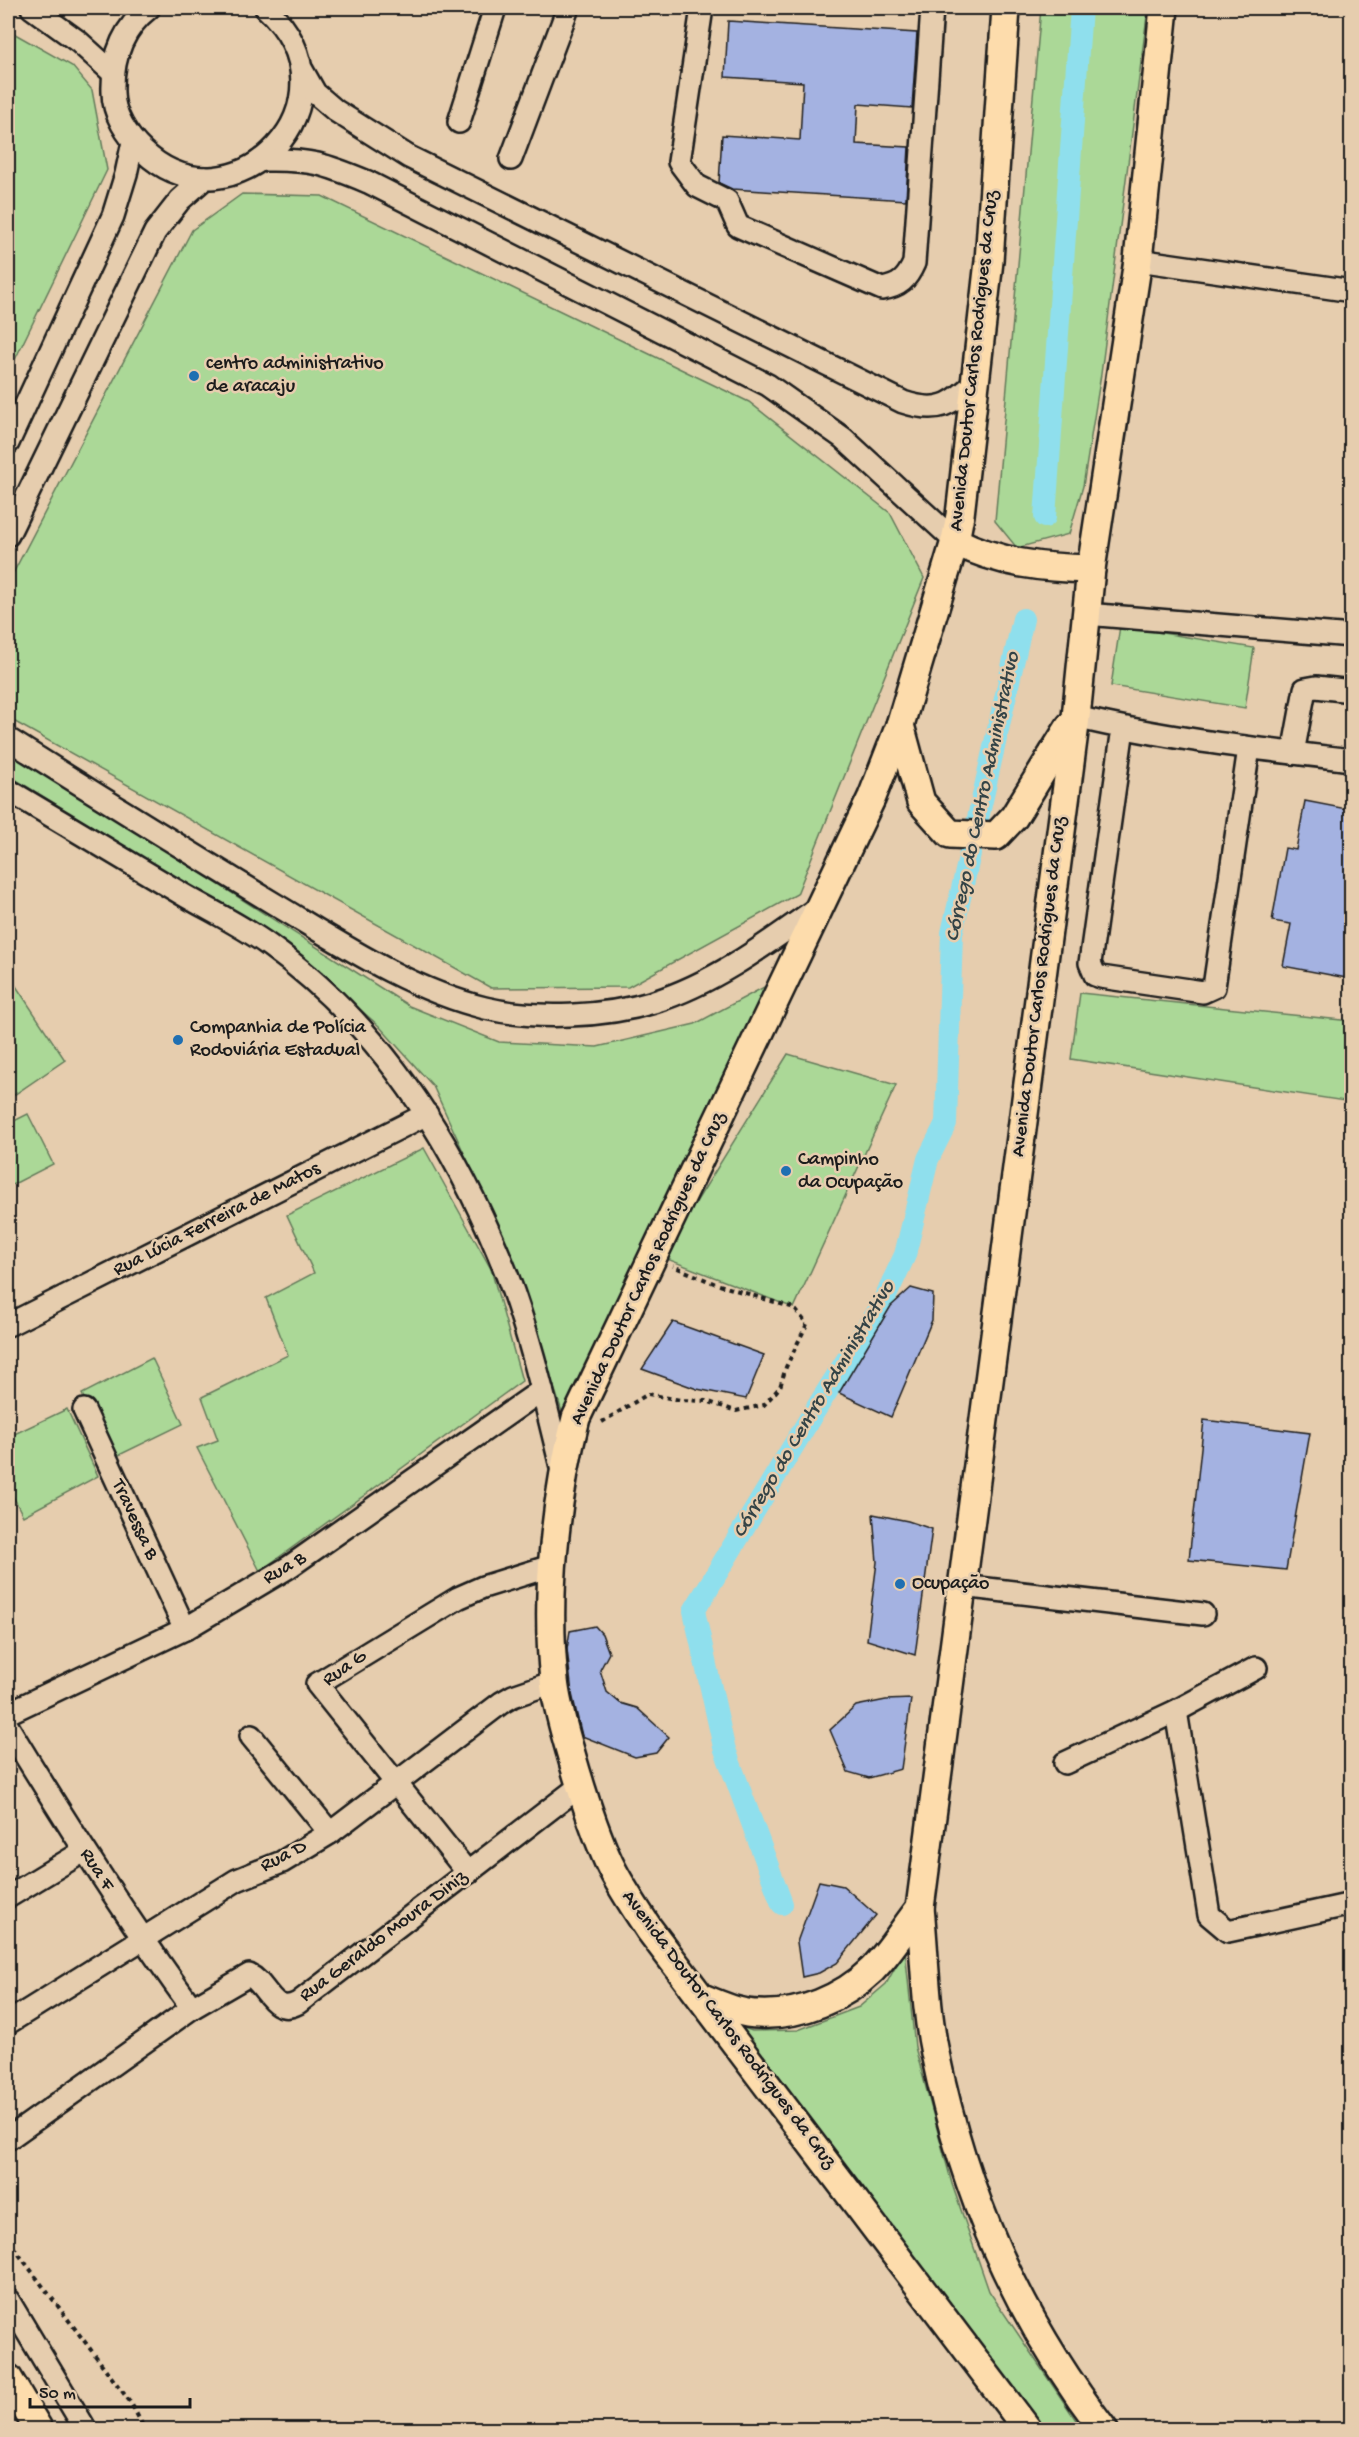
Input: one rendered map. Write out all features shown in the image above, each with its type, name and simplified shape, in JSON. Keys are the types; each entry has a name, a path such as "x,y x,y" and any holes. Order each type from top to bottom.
{"main road":[{"name":"Avenida Doutor Carlos Rodrigues da Cruz","path":"1006,8 989,261 956,541 900,725 872,797 823,904 576,1418 562,1471 550,1619 554,1682 580,1786 608,1861 619,1883 649,1929 1028,2430"},
{"name":"Avenida Doutor Carlos Rodrigues da Cruz","path":"1104,2430 1053,2355 1010,2282 969,2183 935,2051 920,1908 1076,717 1091,569 1138,260 1164,8"},
{"path":"956,541 989,555 1028,565 1091,569"},
{"path":"900,725 921,802 950,834 996,836 1014,817 1076,717"},
{"path":"702,1998 729,2008 760,2014 809,2007 840,1994 872,1969 920,1908"},
{"path":"8,2378 39,2430"}],"street":[{"path":"32,8 79,42 112,72"},
{"path":"149,8 136,18 120,43 112,72 113,97 120,121 133,142 153,161 178,173 205,178 236,173 264,160 287,135 300,104 302,70"},
{"path":"459,122 495,8"},
{"path":"511,159 568,8"},
{"path":"702,8 679,162 697,186 727,201 738,226 882,289 897,286 906,279 914,263 932,8"},
{"path":"276,12 295,44 302,70 315,93 336,111 409,157 903,402 924,409 940,407 954,401 976,381"},
{"path":"8,443 113,216 133,142"},
{"path":"264,160 303,159 326,164 368,182 768,386 843,438 956,541"},
{"path":"8,535 155,232 180,200 205,178"},
{"path":"1138,260 1352,291"},
{"path":"1086,614 1352,636"},
{"path":"1293,753 1305,689 1316,687 1352,692"},
{"path":"1076,717 1123,728 1249,748 1352,760"},
{"path":"1123,728 1090,963 1095,975 1101,977 1203,992 1214,987 1249,748"},
{"path":"8,739 374,964 446,995 486,1008 534,1014 585,1014 653,1002 751,955 823,904"},
{"path":"8,790 268,945 309,977 348,1013 401,1077 427,1114 468,1186 507,1276 542,1390 562,1471"},
{"name":"Rua Lúcia Ferreira de Matos","path":"8,1325 427,1114"},
{"name":"Rua B","path":"8,1713 17,1701 185,1629 315,1550 542,1390"},
{"name":"Travessa B","path":"84,1410 185,1629"},
{"name":"Rua G","path":"468,1873 320,1691 317,1683 458,1598 483,1587 554,1565"},
{"path":"962,1586 1203,1614"},
{"path":"1065,1763 1176,1711 1256,1668"},
{"name":"Rua D","path":"8,2024 237,1880 277,1865 330,1833 501,1703 513,1696 554,1682"},
{"path":"1176,1711 1209,1916 1228,1931 1352,1904"},
{"name":"Rua F","path":"8,1727 142,1940 192,2008"},
{"path":"251,1736 330,1833"},
{"name":"Rua Geraldo Moura Diniz","path":"8,2139 192,2008 250,1975 279,2006 293,2006 580,1786"},
{"path":"8,1897 84,1851"},
{"path":"8,2300 86,2430"}],"path":[{"path":"602,1422 648,1394 680,1400 706,1401 736,1411 764,1405 780,1387 792,1352 807,1324 794,1308 726,1288 666,1264"},
{"path":"8,2240 131,2403 145,2430"}],"green space":[{"path":"1041,8 1148,8 1101,374 1083,486 1069,534 1017,548 995,521"},
{"path":"8,30 72,66 92,90 107,170 8,374"},
{"path":"242,194 322,196 749,402 890,513 924,578 797,894 628,987 491,988 8,718 8,583 192,230"},
{"path":"1120,626 1254,648 1245,708 1111,686"},
{"path":"8,750 409,1006 499,1042 597,1047 695,1024 781,978 566,1424 511,1255 433,1086 379,1026 285,944 8,775"},
{"path":"8,974 65,1060 8,1099"},
{"path":"1080,993 1351,1021 1351,1102 1071,1059"},
{"name":"Campinho da Ocupação","path":"788,1054 896,1085 794,1308 662,1257"},
{"path":"28,1114 53,1164 8,1187 8,1124"},
{"path":"424,1148 491,1269 522,1381 260,1571 197,1448 218,1440 202,1397 288,1355 266,1298 314,1273 287,1215"},
{"path":"152,1358 183,1424 113,1458 82,1394"},
{"path":"67,1409 98,1476 23,1516 8,1486 8,1437"},
{"path":"905,1950 915,2047 952,2184 989,2291 1082,2429 1029,2429 712,2017 752,2031 798,2030 859,2007 886,1984"}],"building":[{"path":"728,21 917,33 912,108 858,104 856,144 909,147 906,200 732,189 719,183 722,135 800,140 803,82 725,77"},
{"path":"1305,801 1352,810 1352,979 1283,966 1291,924 1272,921 1285,848 1296,850"},
{"path":"911,1288 933,1294 932,1320 891,1417 839,1393 891,1306"},
{"path":"673,1322 764,1355 746,1399 697,1389 642,1369"},
{"path":"1204,1420 1310,1433 1286,1570 1189,1560"},
{"name":"Ocupação","path":"873,1514 908,1521 932,1529 915,1655 867,1640 877,1562"},
{"path":"595,1626 602,1634 609,1653 600,1670 607,1692 620,1703 637,1708 669,1737 656,1753 635,1757 582,1736 572,1694 567,1649 570,1631"},
{"path":"911,1699 901,1769 869,1778 848,1772 830,1730 856,1706 886,1700"},
{"path":"819,1881 843,1886 876,1915 837,1963 819,1973 802,1977 797,1942"}],"waterway":[{"path":"1045,517 1081,8"},
{"name":"Córrego do Centro Administrativo","path":"782,1904 724,1747 694,1611 883,1302 905,1255 928,1159 946,1123 952,933 1023,619"}],"place":[{"name":"centro administrativo de aracaju","path":"194,376"},
{"name":"Companhia de Polícia Rodoviária Estadual","path":"178,1040"},
{"name":"Campinho da Ocupação","path":"786,1171"},
{"name":"Ocupação","path":"900,1584"}]}
